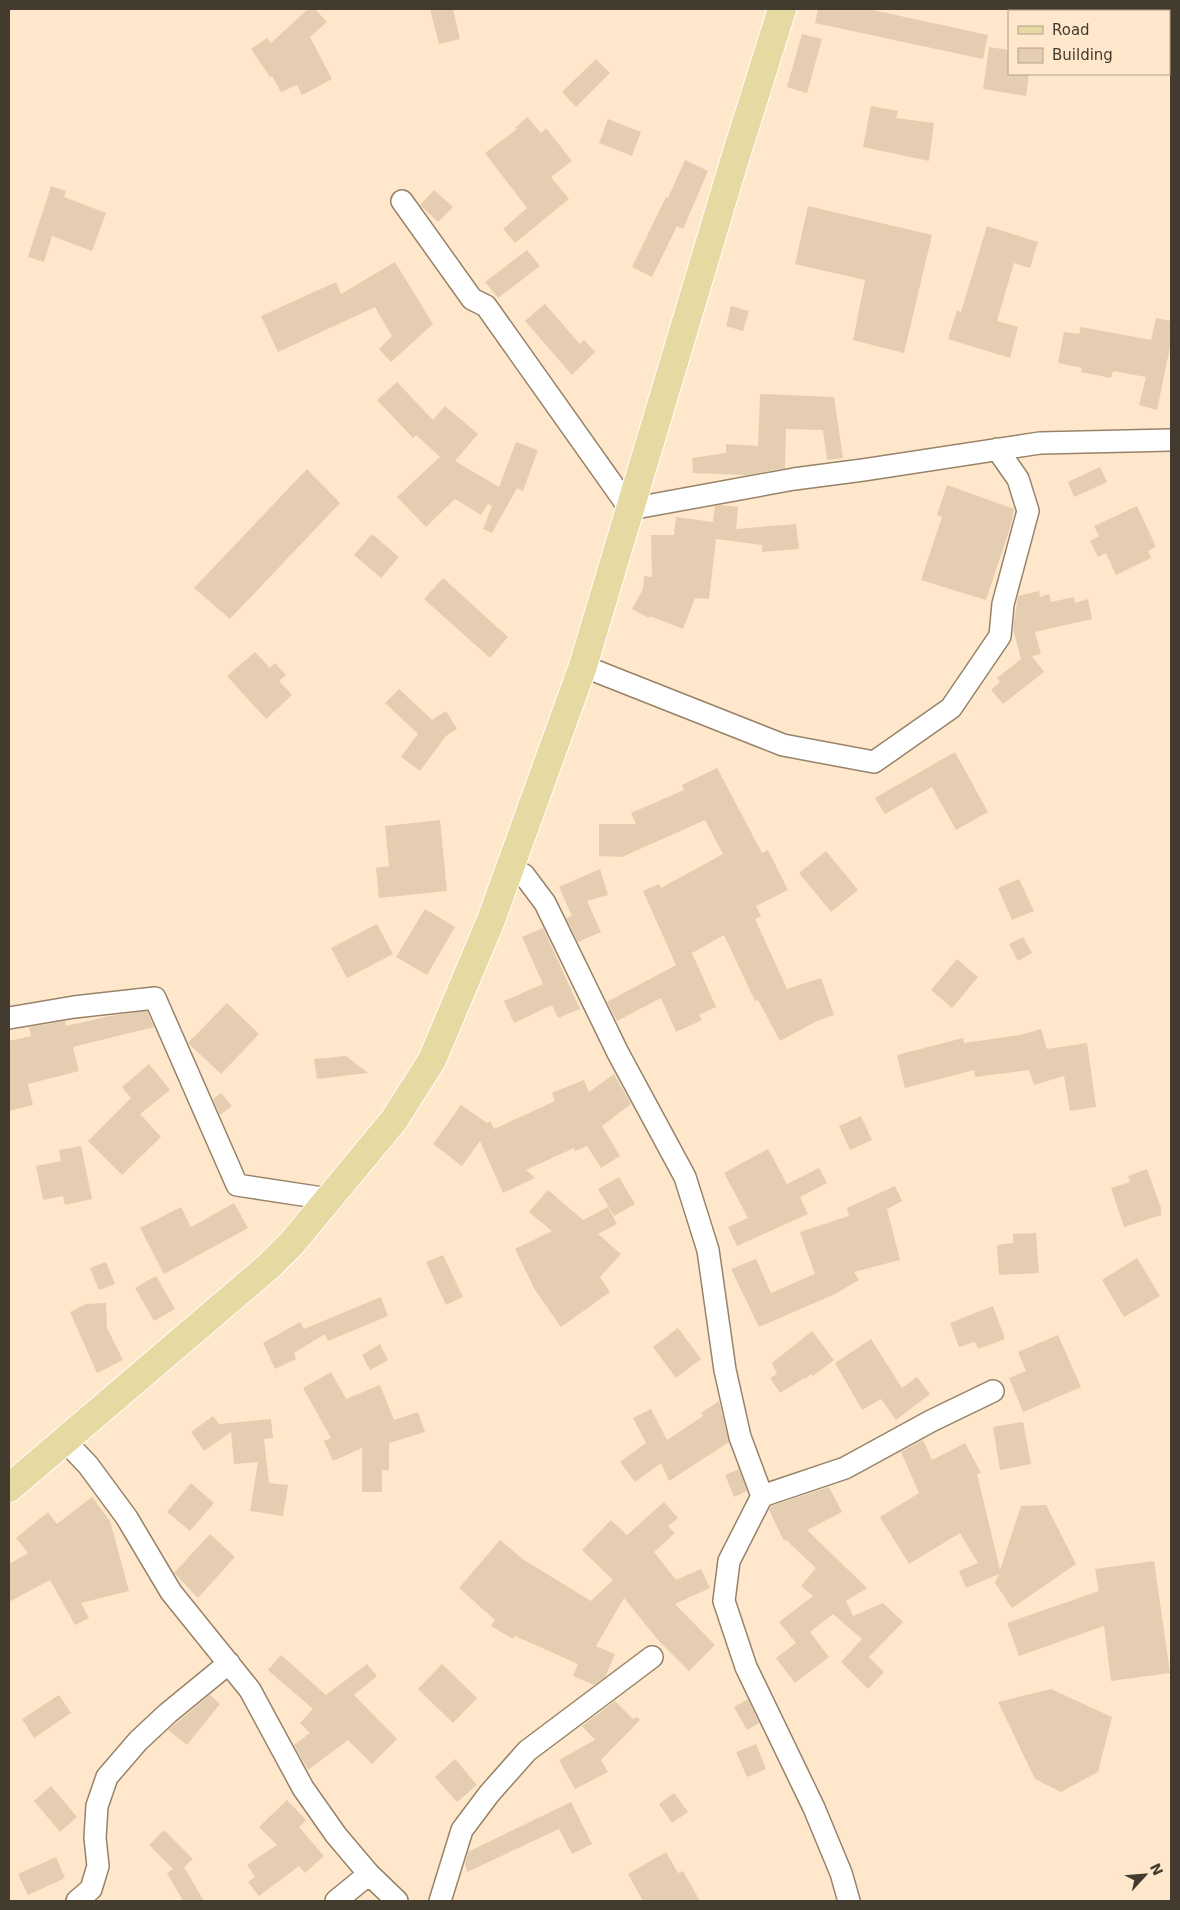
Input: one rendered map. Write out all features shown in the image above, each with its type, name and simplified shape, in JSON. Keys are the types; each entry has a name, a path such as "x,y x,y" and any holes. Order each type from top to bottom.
{"main road":[{"path":"9,1488 269,1266 329,1199 394,1120 432,1060 491,920 583,666 733,165 782,9"}],"street":[{"path":"402,201 472,298 486,306 630,509 794,479 1040,442 1171,440"},
{"path":"583,666 783,745 874,762 952,708 1000,636 1003,604 1028,511 1018,479 996,450"},
{"path":"510,868 524,875 545,902 618,1053 685,1177 708,1250 725,1370 740,1437 762,1496"},
{"path":"9,1018 74,1007 155,998 236,1185 329,1199"},
{"path":"849,1901 841,1874 814,1808 746,1667 724,1601 729,1561 762,1496 845,1468 931,1422 993,1392"},
{"path":"65,1442 99,1480 127,1518 171,1592 250,1690 303,1788 336,1835 370,1874 397,1901"},
{"path":"440,1901 462,1830 489,1794 527,1751 652,1657"},
{"path":"77,1901 91,1889 98,1866 95,1838 97,1806 107,1777 138,1741 162,1718 229,1663"},
{"path":"336,1901 370,1874"}],"building":[{"path":"308,9 315,9 327,22 310,37 332,79 302,95 297,85 281,92 272,76 270,77 251,49 267,38 271,43"},
{"path":"430,9 453,9 460,39 439,44"},
{"path":"818,9 868,9 988,35 983,59 815,23"},
{"path":"802,34 822,39 807,93 787,87"},
{"path":"989,47 1008,50 1008,75 1029,75 1026,96 983,89"},
{"path":"596,59 610,73 576,107 562,92"},
{"path":"871,106 898,111 896,118 934,123 929,161 863,147"},
{"path":"527,117 541,133 546,128 572,161 551,177 569,199 515,243 503,229 527,208 485,153 517,129 515,128"},
{"path":"608,119 641,132 632,156 599,143"},
{"path":"685,160 708,171 683,229 677,226 652,277 632,267 666,197 668,198"},
{"path":"51,186 66,191 64,197 106,213 92,251 52,236 44,262 28,257"},
{"path":"434,190 453,207 438,222 420,205"},
{"path":"808,206 932,235 904,353 853,340 865,280 795,264"},
{"path":"987,226 1038,242 1030,268 1014,263 997,321 1018,327 1010,358 948,339 957,310 961,312"},
{"path":"527,250 540,266 498,298 485,282"},
{"path":"395,262 433,324 391,362 379,349 392,336 375,307 278,352 261,316 336,282 341,294"},
{"path":"545,304 580,344 584,340 595,352 572,375 525,321"},
{"path":"731,306 749,311 743,331 726,326"},
{"path":"1156,318 1171,321 1171,342 1157,410 1139,405 1146,377 1113,371 1111,378 1081,372 1082,368 1058,363 1064,332 1079,334 1081,327 1151,340"},
{"path":"397,382 433,420 445,406 478,434 455,461 499,487 516,442 538,450 523,491 517,488 492,533 483,529 492,506 488,504 481,515 455,499 426,527 397,497 440,457 416,435 413,438 377,400"},
{"path":"760,394 834,397 843,458 827,460 823,430 786,429 785,468 746,475 693,473 692,458 726,453 726,444 758,446"},
{"path":"1100,467 1107,482 1074,497 1068,482"},
{"path":"307,469 340,503 230,619 194,588"},
{"path":"947,485 1014,509 1011,525 986,600 921,580 942,517 937,515"},
{"path":"715,506 738,507 736,529 796,524 799,549 762,552 762,545 716,539 709,599 695,598 683,629 650,616 649,618 632,609 643,589 644,576 652,577 651,535 674,535 676,517 713,522"},
{"path":"1137,506 1156,547 1148,551 1151,558 1116,575 1106,553 1098,557 1090,541 1099,536 1094,526"},
{"path":"372,534 399,557 381,578 354,555"},
{"path":"443,578 508,637 490,658 424,599"},
{"path":"1039,591 1040,597 1049,594 1051,602 1074,597 1075,603 1088,599 1092,619 1035,632 1041,654 1032,656 1044,672 1003,704 991,690 1000,682 997,678 1021,659 1013,629 1018,596"},
{"path":"255,652 270,668 275,663 286,675 279,681 292,695 266,719 227,676"},
{"path":"399,689 432,720 446,711 457,729 446,736 420,771 401,757 418,734 385,703"},
{"path":"955,752 988,812 956,830 932,787 885,814 875,798"},
{"path":"717,768 762,853 768,850 788,890 756,906 761,916 755,919 787,989 821,978 834,1015 817,1021 780,1041 758,1000 755,1001 724,935 692,953 716,1007 699,1015 702,1020 676,1032 661,998 617,1021 607,1002 676,965 643,891 659,884 661,888 723,854 705,820 622,857 599,856 599,824 636,824 631,813 684,790 682,785"},
{"path":"440,820 447,891 379,898 376,868 389,866 385,826"},
{"path":"826,851 858,890 831,912 799,873"},
{"path":"600,869 608,895 587,901 601,932 578,942 566,918 572,916 559,887"},
{"path":"1019,879 1034,911 1012,920 998,888"},
{"path":"425,909 455,927 427,975 396,957"},
{"path":"377,924 393,954 347,978 331,948"},
{"path":"543,928 580,1009 558,1018 552,1005 514,1023 504,1001 543,984 522,937"},
{"path":"1023,937 1032,953 1018,961 1009,944"},
{"path":"957,959 978,977 952,1008 931,990"},
{"path":"227,1003 259,1034 221,1074 188,1043"},
{"path":"147,1011 154,1027 73,1047 79,1071 28,1084 33,1105 9,1111 9,1041 31,1036 29,1027 65,1021 66,1026 110,1016"},
{"path":"1041,1029 1047,1049 1087,1043 1096,1107 1070,1111 1064,1076 1034,1085 1029,1070 975,1077 974,1070 905,1088 897,1055 963,1038 964,1043 1020,1035"},
{"path":"346,1056 368,1073 317,1079 314,1059"},
{"path":"149,1064 170,1090 140,1114 161,1137 122,1175 88,1141 131,1098 122,1087"},
{"path":"614,1074 631,1104 602,1126 620,1156 601,1168 587,1146 575,1151 574,1148 526,1170 535,1178 503,1193 480,1141 462,1166 433,1144 461,1105 487,1123 490,1121 494,1129 555,1101 552,1093 584,1080 589,1092"},
{"path":"221,1093 232,1106 220,1115 213,1099"},
{"path":"861,1116 872,1140 850,1150 839,1126"},
{"path":"81,1146 92,1199 65,1205 63,1196 43,1200 36,1166 61,1161 59,1150"},
{"path":"768,1149 787,1184 819,1168 827,1183 800,1197 808,1214 737,1246 728,1227 748,1218 724,1173"},
{"path":"1147,1169 1161,1208 1161,1215 1124,1227 1111,1188 1130,1182 1128,1176"},
{"path":"619,1177 635,1204 614,1216 598,1189"},
{"path":"895,1186 902,1201 887,1209 900,1260 854,1272 859,1280 835,1294 759,1327 731,1269 756,1259 771,1293 815,1274 800,1232 849,1216 847,1208"},
{"path":"548,1190 583,1220 608,1207 617,1224 598,1234 621,1254 600,1277 610,1292 561,1327 535,1290 515,1249 552,1231 529,1212"},
{"path":"234,1203 248,1228 164,1274 140,1228 181,1207 191,1227"},
{"path":"1036,1233 1039,1273 999,1275 997,1245 1013,1243 1013,1234"},
{"path":"443,1255 463,1297 446,1305 426,1262"},
{"path":"1137,1258 1160,1296 1124,1317 1102,1280"},
{"path":"106,1262 115,1284 99,1290 90,1268"},
{"path":"156,1276 175,1309 154,1321 135,1288"},
{"path":"381,1297 388,1316 328,1341 325,1334 294,1353 296,1359 275,1369 263,1343 300,1322 304,1329"},
{"path":"106,1303 107,1328 123,1360 97,1373 70,1312 86,1304"},
{"path":"993,1306 1005,1339 978,1349 975,1342 959,1347 950,1323"},
{"path":"678,1328 701,1359 676,1378 653,1347"},
{"path":"812,1331 834,1360 813,1376 811,1374 780,1393 770,1378 777,1374 772,1363"},
{"path":"1058,1335 1081,1387 1023,1412 1009,1378 1026,1371 1018,1352"},
{"path":"871,1339 902,1388 917,1377 930,1394 896,1420 881,1399 862,1410 835,1363"},
{"path":"380,1344 388,1360 370,1370 362,1355"},
{"path":"331,1372 346,1399 380,1385 394,1420 418,1412 425,1432 389,1443 389,1470 382,1470 382,1492 362,1492 362,1448 333,1461 324,1441 331,1438 303,1388"},
{"path":"719,1401 729,1442 669,1481 661,1463 635,1482 620,1462 646,1443 633,1418 651,1409 667,1440 703,1416 701,1413"},
{"path":"213,1416 219,1424 271,1419 273,1438 264,1439 269,1483 288,1485 283,1516 250,1511 258,1462 234,1464 231,1432 204,1451 191,1432"},
{"path":"1023,1422 1031,1464 1000,1470 993,1427"},
{"path":"923,1440 932,1460 965,1443 981,1473 977,1474 1000,1570 1021,1506 1046,1505 1076,1564 1012,1608 995,1583 999,1574 966,1588 959,1571 978,1563 960,1533 909,1564 880,1517 919,1493 901,1452"},
{"path":"739,1469 747,1491 734,1497 725,1475"},
{"path":"191,1483 214,1503 190,1531 167,1512"},
{"path":"829,1487 842,1512 807,1530 867,1588 846,1601 853,1616 883,1603 903,1622 869,1657 884,1672 868,1689 841,1662 862,1639 833,1614 810,1632 829,1657 795,1683 776,1658 796,1643 779,1622 813,1596 801,1586 816,1568 786,1540 784,1541 769,1510 771,1506"},
{"path":"92,1497 110,1521 129,1591 81,1603 89,1618 75,1625 50,1580 9,1602 9,1564 28,1553 16,1538 48,1512 57,1524"},
{"path":"664,1502 678,1518 668,1526 675,1533 654,1552 676,1580 701,1569 710,1588 675,1604 715,1645 689,1671 658,1640 624,1598 596,1646 615,1654 605,1677 594,1685 573,1676 578,1664 515,1636 513,1639 491,1626 495,1620 459,1588 500,1540 524,1560 591,1601 613,1580 582,1550 611,1520 627,1535"},
{"path":"210,1534 235,1557 198,1598 174,1573"},
{"path":"1154,1561 1170,1673 1111,1681 1104,1626 1019,1656 1007,1623 1099,1591 1095,1569"},
{"path":"281,1655 326,1695 367,1664 377,1676 354,1695 397,1739 372,1764 348,1740 308,1770 294,1745 310,1733 300,1723 313,1709 268,1670"},
{"path":"442,1664 477,1698 453,1723 418,1689"},
{"path":"1051,1689 1112,1717 1098,1772 1061,1792 1035,1779 998,1702"},
{"path":"59,1695 71,1713 34,1738 22,1719"},
{"path":"210,1695 220,1704 187,1745 168,1730"},
{"path":"748,1699 759,1723 747,1730 734,1707"},
{"path":"615,1701 633,1719 637,1717 640,1720 601,1760 608,1772 575,1789 559,1760 595,1740 582,1726"},
{"path":"756,1744 766,1769 747,1777 736,1752"},
{"path":"455,1759 477,1785 457,1802 435,1777"},
{"path":"51,1786 77,1817 60,1832 34,1801"},
{"path":"674,1793 688,1812 672,1823 659,1804"},
{"path":"287,1800 306,1820 299,1827 324,1856 305,1873 299,1866 259,1896 248,1882 255,1877 247,1865 277,1845 259,1827"},
{"path":"571,1802 592,1844 572,1854 559,1829 467,1872 465,1864 468,1852"},
{"path":"164,1830 193,1859 184,1867 204,1901 183,1901 167,1873 173,1869 149,1845"},
{"path":"666,1852 678,1873 683,1871 700,1901 643,1901 628,1874"},
{"path":"56,1857 65,1878 28,1895 18,1874"}]}
